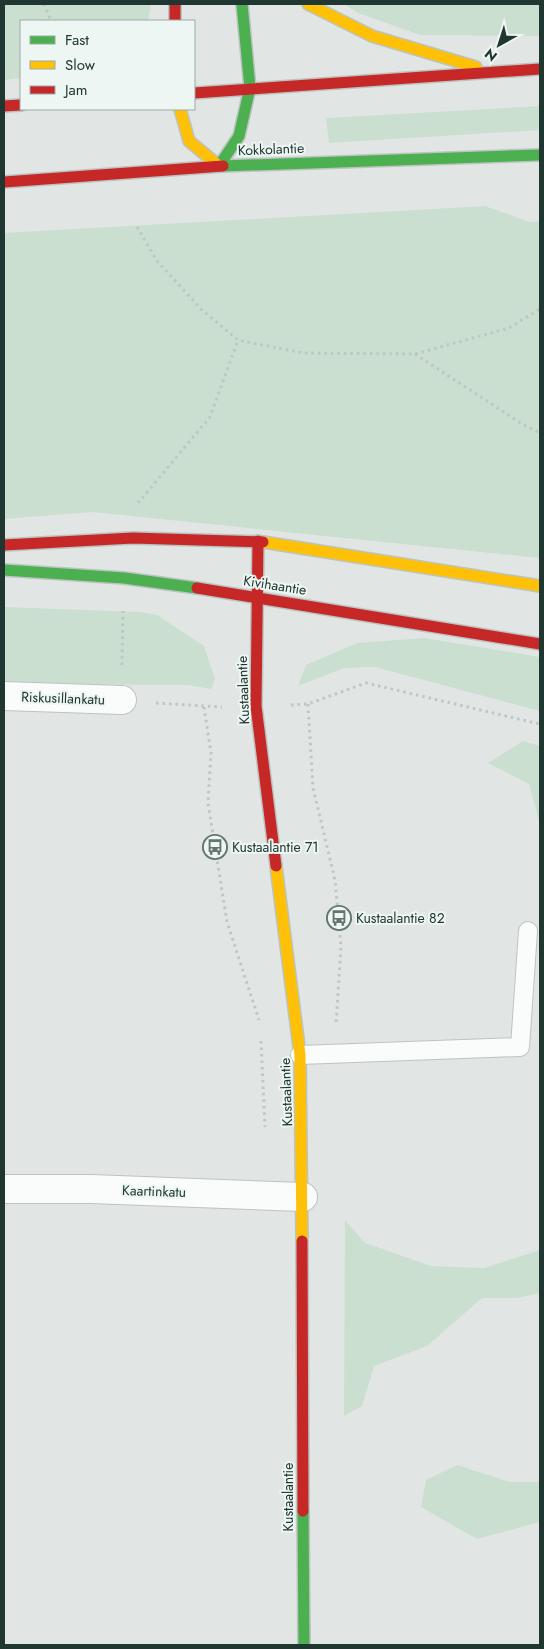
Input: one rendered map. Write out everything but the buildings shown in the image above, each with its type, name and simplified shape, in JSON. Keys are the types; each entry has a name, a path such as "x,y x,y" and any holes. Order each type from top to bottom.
{"main road":[{"path":"175,4 175,20"},
{"path":"180,110 189,141 219,166 239,136 250,88 242,4"},
{"path":"308,4 372,36 495,72"},
{"path":"195,93 540,70"},
{"path":"4,106 20,105"},
{"name":"Kokkolantie","path":"4,182 219,166 540,155"},
{"path":"4,545 132,538 258,541 540,586"},
{"name":"Kustaalantie","path":"258,541 256,706 300,1055 303,1197 304,1645"},
{"name":"Kivihaantie","path":"4,570 124,578 256,596 540,644"}],"street":[{"name":"Riskusillankatu","path":"4,696 122,700"},
{"name":"Kaartinkatu","path":"4,1189 91,1189 303,1197"}],"lane":[{"path":"300,1055 520,1047 528,931"}],"path":[{"path":"44,4 51,20"},
{"path":"137,227 157,261 202,310 238,340 303,353 416,354 509,328 540,309"},
{"path":"416,354 522,424 540,433"},
{"path":"122,700 204,707 308,704 366,683 540,724"}],"green space":[{"path":"4,4 151,4 148,20 20,20 20,78 4,80"},
{"path":"344,4 540,4 540,36 420,35 358,13"},
{"path":"540,106 540,130 329,143 326,118"},
{"path":"485,206 529,222 540,221 540,558 92,512 4,519 4,233"},
{"path":"4,607 140,612 157,615 204,646 215,679 211,689 188,685 4,684"},
{"path":"424,638 540,657 540,711 375,667 344,668 298,686 306,665 357,643"},
{"path":"523,741 540,746 540,824 529,784 488,763"},
{"path":"345,1220 365,1243 431,1266 484,1268 540,1250 540,1293 518,1298 482,1298 427,1346 374,1366 362,1406 344,1416"},
{"path":"457,1465 510,1482 540,1482 540,1522 477,1539 421,1507 426,1480"}],"traffic: fast":[{"path":"219,166 239,136 250,88 242,4"},
{"path":"223,166 540,155"},
{"path":"4,570 124,578 197,588"},
{"path":"303,1511 304,1645"}],"traffic: slow":[{"path":"308,4 372,36 476,67"},
{"path":"180,110 189,141 219,166"},
{"path":"263,542 540,586"},
{"path":"276,866 300,1055 302,1241"}],"traffic: jam":[{"path":"175,4 175,20"},
{"path":"195,93 540,69"},
{"path":"4,106 20,105"},
{"path":"4,182 223,166"},
{"path":"4,545 133,538 263,542"},
{"path":"258,541 256,706 276,866"},
{"path":"197,588 540,644"},
{"path":"302,1241 303,1511"}],"place":[{"name":"Kustaalantie 71","path":"215,847"},
{"name":"Kustaalantie 82","path":"339,918"}]}
